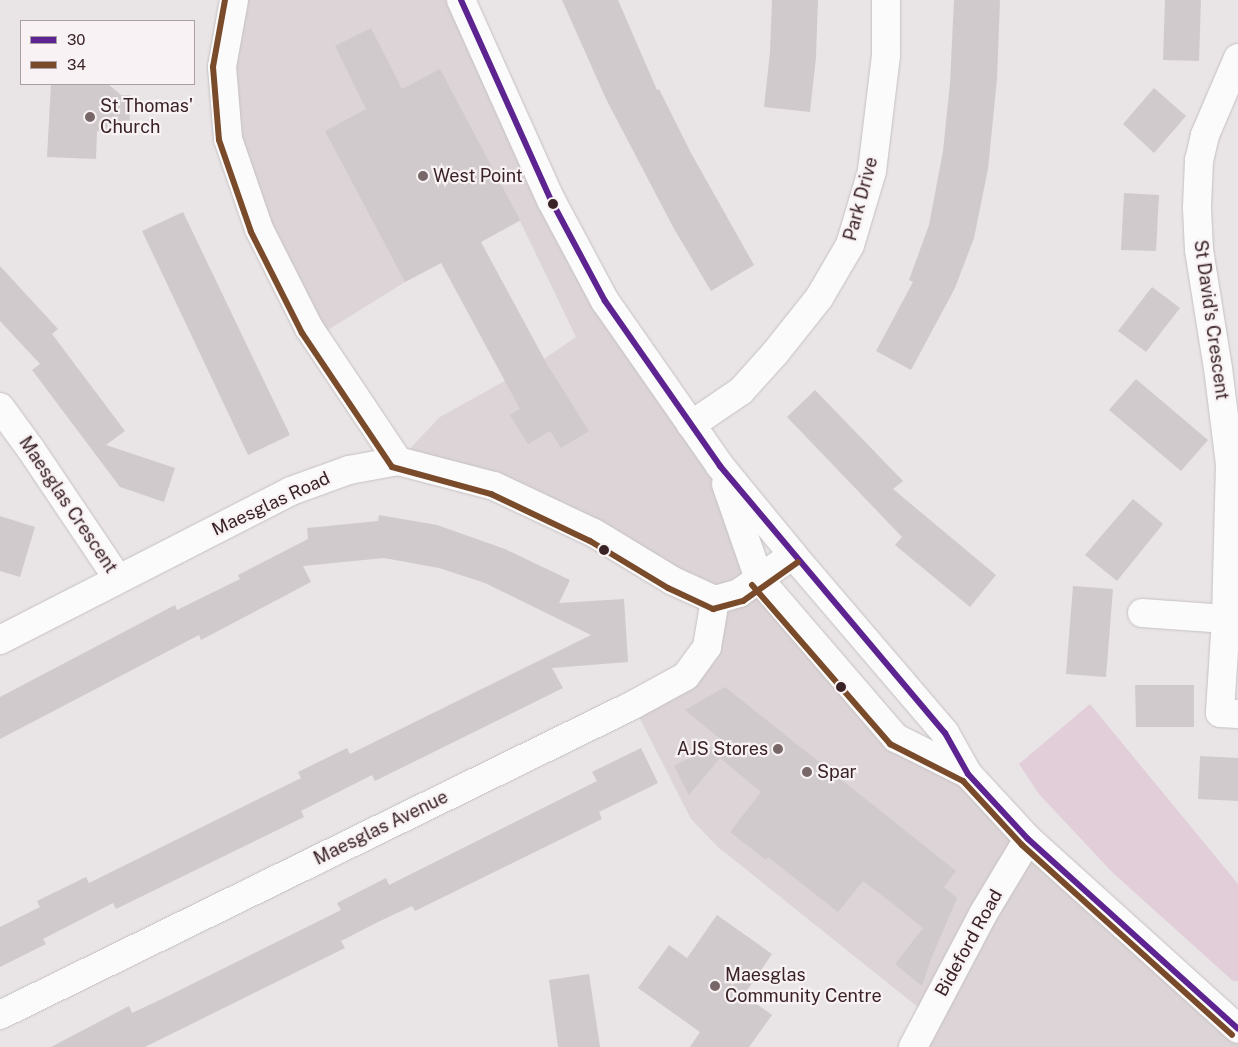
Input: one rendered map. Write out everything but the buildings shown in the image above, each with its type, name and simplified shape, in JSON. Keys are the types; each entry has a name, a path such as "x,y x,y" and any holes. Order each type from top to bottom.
{"street":[{"path":"234,0 222,67 228,139 259,229 309,328 398,461"},
{"path":"461,0 551,200 601,292 720,466 945,734 968,774 1028,839 1238,1029"},
{"name":"Park Drive","path":"691,425 741,391 776,352 819,298 850,245 872,172 886,55 886,0"},
{"name":"St David's Crescent","path":"1238,58 1205,135 1199,160 1197,200 1199,250 1218,368 1230,465 1226,619 1220,713 1238,714"},
{"name":"Maesglas Crescent","path":"0,407 30,448 118,579"},
{"name":"Maesglas Road","path":"0,640 291,492 349,470 398,461 494,486 594,533 673,581 715,600"},
{"path":"720,466 759,579 896,738 968,774"},
{"path":"715,600 739,593 793,555"},
{"name":"Maesglas Avenue","path":"0,1015 633,705 686,676 706,647 715,600"},
{"path":"1142,613 1226,619"},
{"name":"Bideford Road","path":"913,1047 983,914 1028,839"}],"shaded area":[{"path":"234,0 461,0 551,200 691,425 759,579 896,738 968,774 1238,1029 1238,1047 912,1047 929,1016 718,847 691,819 633,705 686,676 715,600 594,533 398,461 440,417 544,359 576,337 520,221 405,282 315,338 228,139"},
{"path":"1090,704 1238,884 1238,981 1233,981 1112,872 1039,794 1019,764"}],"transit line":[{"name":"34","path":"225,0 213,67 219,140 251,232 302,333 392,467 491,494 590,541 668,588 713,609 743,601 798,562"},
{"name":"30","path":"461,0 551,200 605,301 720,466 945,733 968,774 1028,839 1238,1029"},
{"name":"34","path":"752,585 890,744 963,781 1022,845 1232,1035"}],"place":[{"name":"St Thomas' Church","path":"90,117"},
{"name":"West Point","path":"423,176"},
{"name":"AJS Stores","path":"778,749"},
{"name":"Spar","path":"807,772"},
{"name":"Maesglas Community Centre","path":"715,986"}]}
